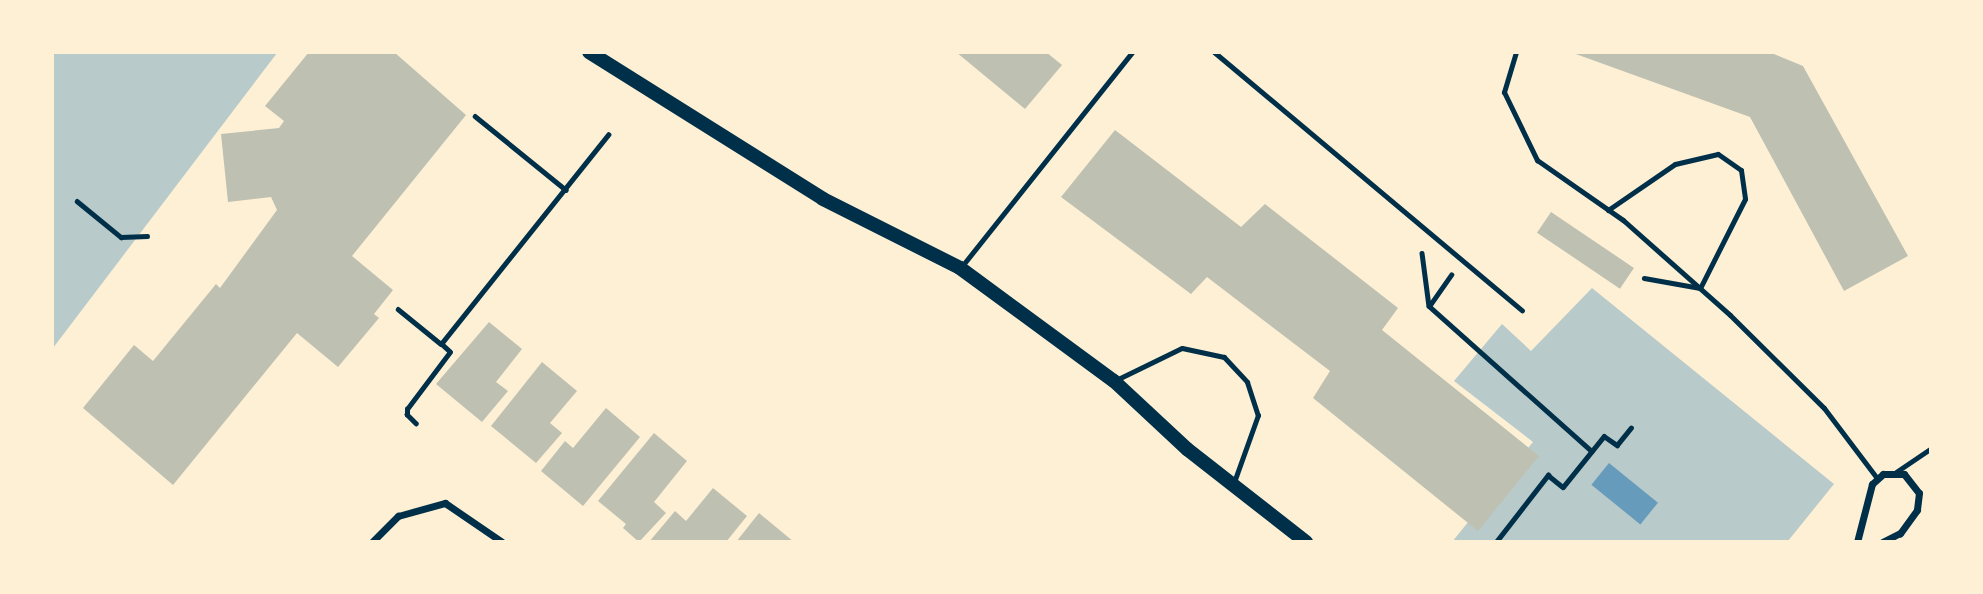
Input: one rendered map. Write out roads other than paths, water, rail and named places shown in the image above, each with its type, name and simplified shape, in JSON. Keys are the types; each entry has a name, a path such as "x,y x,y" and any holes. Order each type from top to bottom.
{"main road":[{"path":"589,52 823,199 960,268 1114,381 1233,485 1306,541"}],"street":[{"path":"1857,541 1869,490 1877,478 1896,472 1911,478 1920,502 1908,524 1882,541"},
{"path":"372,541 385,525 412,508 445,503 502,541"}],"lane":[{"path":"960,268 1132,52"},
{"path":"1214,52 1522,310"},
{"path":"1516,52 1504,92 1537,160 1608,210 1700,288 1824,408 1877,478"},
{"path":"1608,210 1675,164 1718,154 1741,170 1745,199 1700,288"},
{"path":"1644,278 1700,288"},
{"path":"1114,381 1182,348 1224,357 1247,382 1258,415 1233,485"},
{"path":"1896,472 1930,449"}],"water":[{"path":"1609,463 1658,503 1640,524 1591,485"}]}
